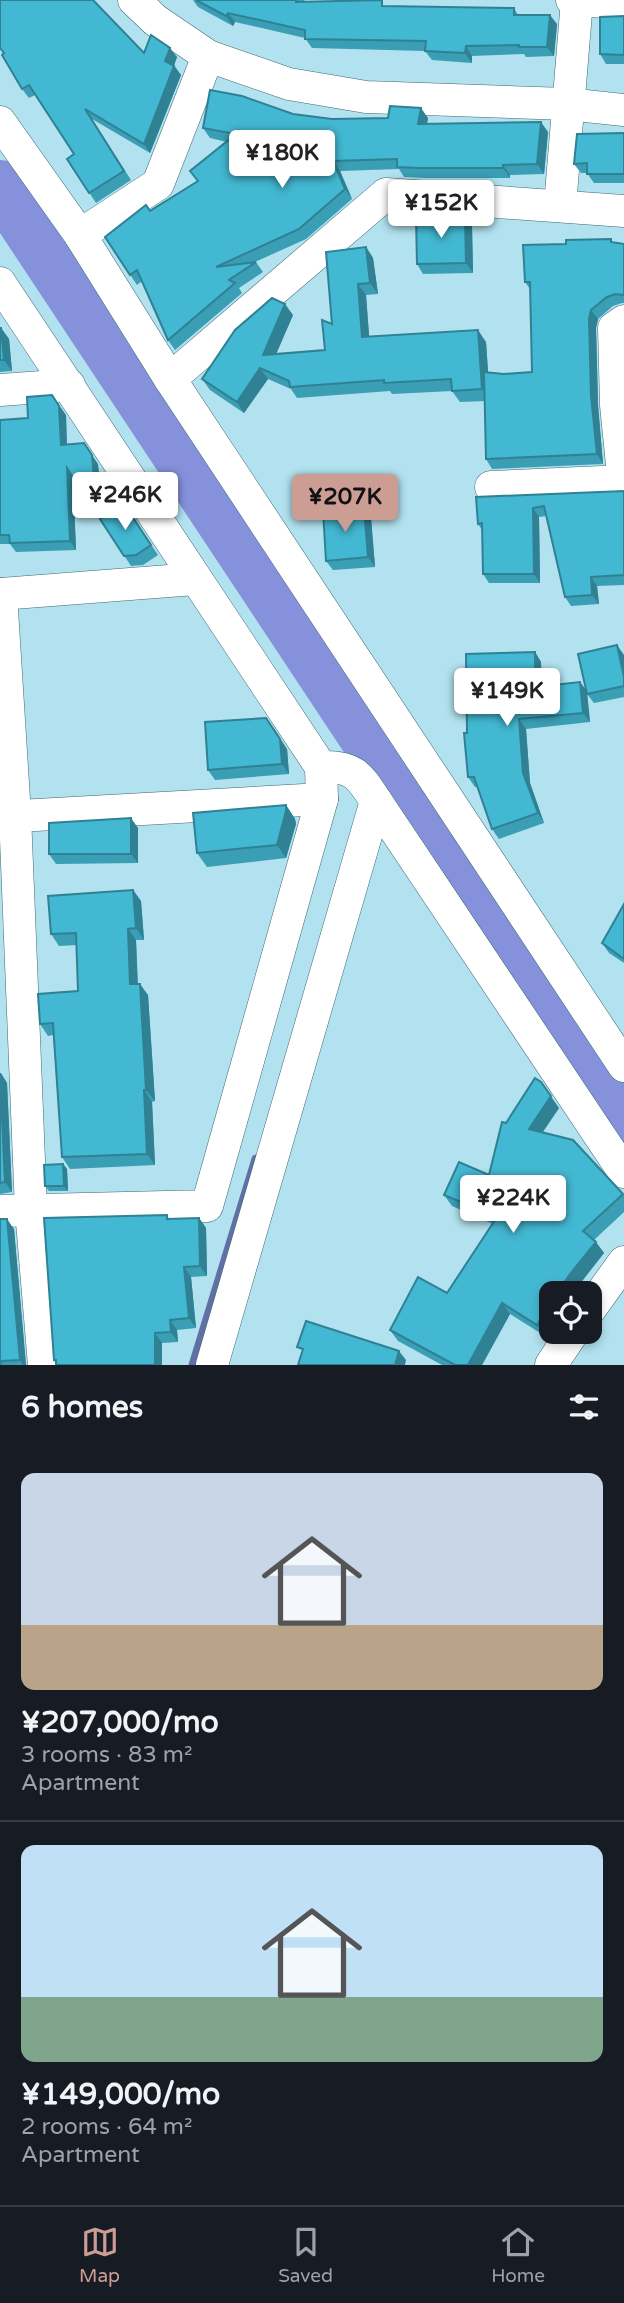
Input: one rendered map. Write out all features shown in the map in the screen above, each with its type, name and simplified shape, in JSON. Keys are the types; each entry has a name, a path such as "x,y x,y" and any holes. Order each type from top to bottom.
{"street":[{"path":"134,0 155,20 208,56 289,84 366,97 567,104 624,110"},
{"path":"559,206 576,0 624,3"},
{"path":"80,235 158,184 208,56"},
{"path":"0,122 80,235 170,379 624,1066"},
{"path":"170,379 386,194 624,211"},
{"path":"0,283 321,767 322,799 206,1206 0,1211"},
{"path":"624,321 614,328 616,405 624,467"},
{"path":"0,390 69,385"},
{"path":"491,487 624,481"},
{"path":"44,1365 31,1210 7,816 1,594 195,579"},
{"path":"321,767 335,767 369,790 624,1172"},
{"path":"212,1365 369,790"},
{"path":"7,816 322,799"},
{"path":"602,1292 624,1262"},
{"path":"551,1365 565,1344"}],"building":[{"path":"0,0 93,0 144,53 151,35 170,48 165,61 174,66 144,144 85,109 124,171 89,193 67,159 74,154 29,85 22,89 2,55"},
{"path":"196,0 382,0 382,6 514,8 514,15 550,15 547,47 466,46 465,53 425,51 426,41 305,39 305,30 228,13 226,16"},
{"path":"624,16 624,55 600,54 600,17"},
{"path":"210,90 242,96 293,114 332,119 388,118 390,106 421,108 418,124 541,122 537,164 503,165 503,168 418,168 397,167 397,159 333,161 345,189 299,229 216,267 256,262 229,280 235,283 168,340 137,270 130,275 105,237 146,205 150,211 198,181 190,171 236,134 203,128"},
{"path":"624,133 624,174 587,174 587,163 574,164 577,134"},
{"path":"465,216 466,263 417,264 416,217"},
{"path":"611,239 611,242 624,244 624,295 607,297 591,310 589,319 591,396 597,454 486,459 484,372 532,372 530,282 525,282 523,245"},
{"path":"366,247 370,283 358,284 362,337 478,330 482,389 452,391 451,379 384,383 384,380 290,387 289,381 260,368 237,402 202,379 235,330 272,298 285,304 263,355 325,350 322,320 332,324 326,252"},
{"path":"1,328 4,360 0,360"},
{"path":"52,395 59,406 61,445 84,443 92,455 97,514 67,468 70,541 10,543 9,535 0,535 0,420 28,418 27,397"},
{"path":"624,491 624,575 591,577 592,595 565,597 544,506 533,508 534,574 483,574 482,523 478,524 476,497"},
{"path":"124,504 151,545 136,555 124,556 100,519"},
{"path":"364,508 368,557 326,561 323,511"},
{"path":"617,645 624,686 587,694 578,654"},
{"path":"535,652 535,687 580,682 583,713 519,719 523,773 538,813 492,829 474,777 468,777 464,733 467,733 466,654"},
{"path":"266,718 280,739 282,764 208,770 205,722"},
{"path":"286,805 277,845 197,853 193,813"},
{"path":"131,818 131,854 49,854 49,823"},
{"path":"133,890 136,928 128,929 130,984 140,984 147,1154 62,1157 53,1023 40,1024 38,994 78,991 76,933 51,934 48,896"},
{"path":"624,904 624,959 602,943"},
{"path":"0,1073 5,1182 0,1183"},
{"path":"535,1078 551,1096 529,1129 573,1140 623,1194 583,1231 596,1242 565,1281 539,1281 537,1325 502,1303 468,1365 455,1365 390,1330 418,1277 447,1293 497,1217 444,1195 459,1162 489,1175 502,1122 506,1123"},
{"path":"63,1164 64,1186 45,1186 44,1165"},
{"path":"167,1215 167,1219 199,1218 200,1266 184,1267 189,1318 170,1320 171,1332 155,1333 155,1365 56,1365 44,1218"},
{"path":"0,1219 7,1219 20,1360 1,1361 1,1365 0,1365"},
{"path":"306,1321 399,1351 395,1365 298,1365 303,1349 297,1347"}],"waterway":[{"path":"0,186 624,1128"},
{"path":"369,777 375,751"},
{"path":"193,1365 256,1159"}]}
